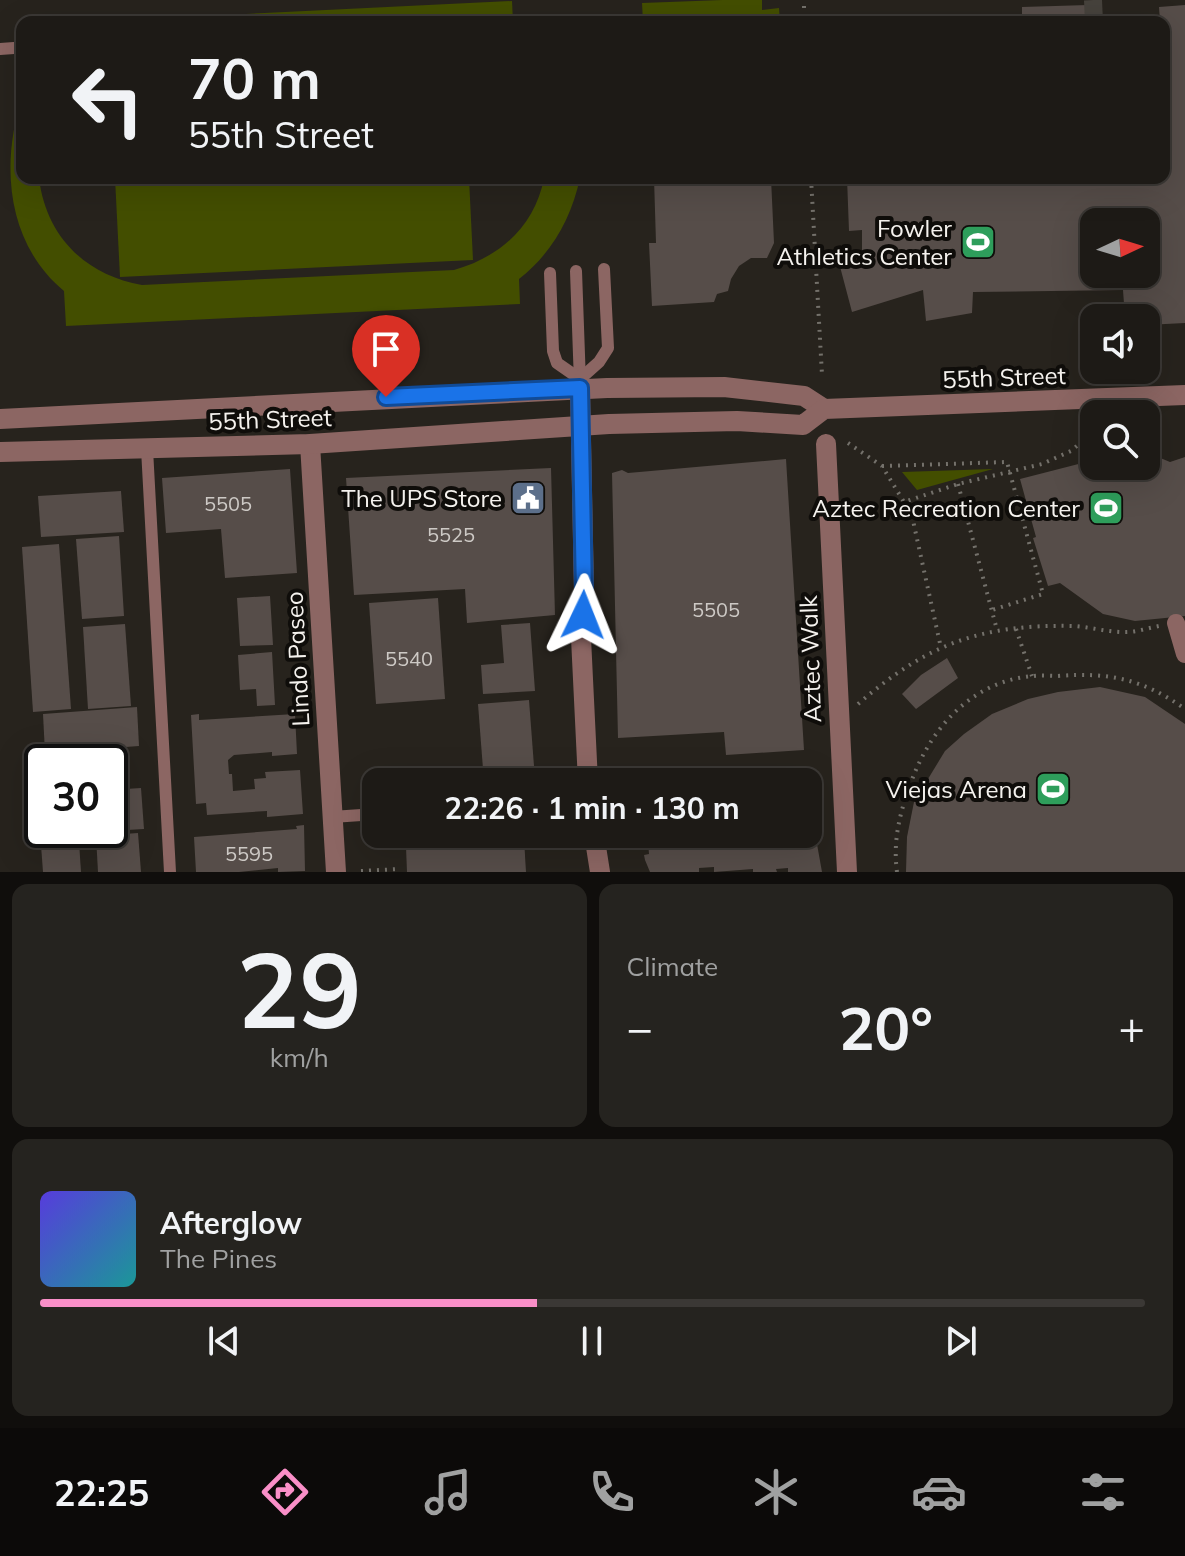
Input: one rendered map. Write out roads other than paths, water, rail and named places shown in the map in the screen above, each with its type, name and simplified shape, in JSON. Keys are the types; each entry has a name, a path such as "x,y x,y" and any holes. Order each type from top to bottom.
{"street":[{"name":"55th Street","path":"0,419 580,384 724,387 804,396 824,409"},
{"path":"580,384 584,592 581,638 587,768"},
{"name":"55th Street","path":"0,452 310,444 581,426 737,421 803,425 824,409 1185,395"},
{"name":"Lindo Paseo","path":"310,444 336,872"},
{"name":"Aztec Walk","path":"826,444 847,872"},
{"path":"1176,623 1185,654"},
{"path":"596,848 600,872"}],"lane":[{"path":"0,49 14,48"},
{"path":"580,384 608,348 604,269"},
{"path":"576,271 580,384"},
{"path":"550,273 553,351 557,363 580,384"},
{"path":"147,449 170,872"},
{"path":"332,817 362,815"}],"tunnel":[{"path":"1093,0 1094,16"}],"place":[{"name":"Fowler Athletics Center","path":"978,242"},
{"name":"The UPS Store","path":"528,498"},
{"name":"Aztec Recreation Center","path":"1106,508"},
{"name":"Viejas Arena","path":"1053,789"}]}
